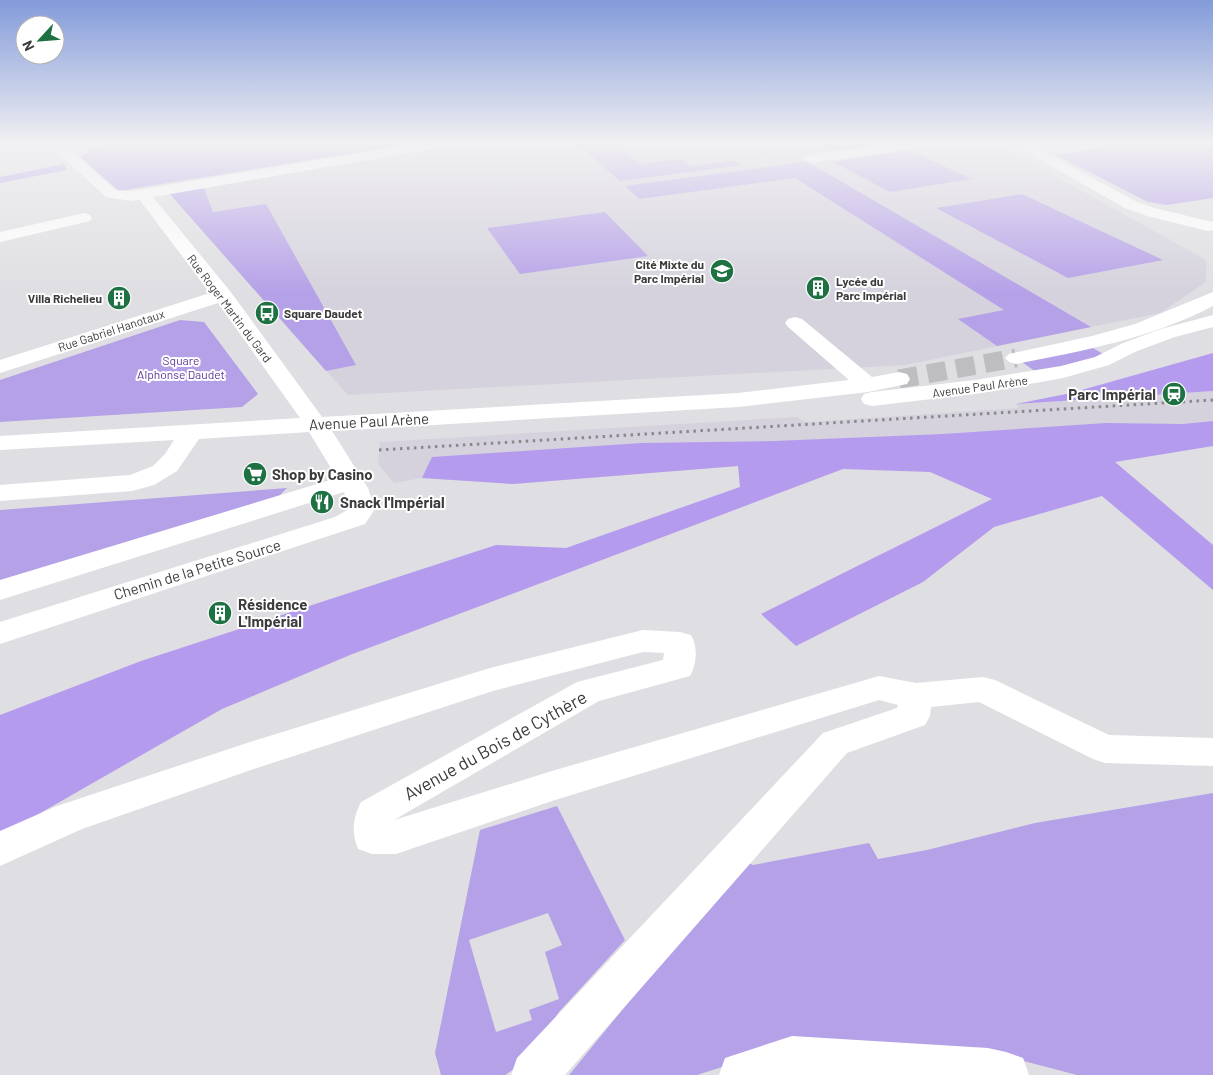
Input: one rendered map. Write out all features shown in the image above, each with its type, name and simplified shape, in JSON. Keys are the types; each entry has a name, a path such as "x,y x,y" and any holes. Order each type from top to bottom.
{"street":[{"path":"109,192 121,196 160,192"},
{"path":"1108,192 1131,205 1153,213 1211,224"},
{"name":"Rue Roger Martin du Gard","path":"144,195 223,294 314,424"},
{"path":"0,237 84,218"},
{"name":"Rue Gabriel Hanotaux","path":"0,367 223,294"},
{"name":"Avenue Paul Arène","path":"1016,358 1086,344 1144,327 1195,308 1213,298"},
{"name":"Avenue Paul Arène","path":"738,400 799,402 882,399 917,396 1031,379 1102,361 1161,335 1213,321"},
{"path":"795,323 868,385"},
{"name":"Avenue Paul Arène","path":"0,443 738,400 899,380"},
{"name":"Chemin de la Petite Source","path":"0,633 354,519 359,515 362,508 360,497 329,444 314,424"},
{"path":"0,493 132,483 147,479 161,474 173,464 191,431"},
{"path":"0,590 352,482"},
{"name":"Avenue du Bois de Cythère","path":"0,849 70,817 250,756 490,680 643,641 680,643 679,668 589,691 374,813 372,837 396,837 552,786 879,688 916,696 983,689 1105,749 1213,752"},
{"path":"534,1075 835,743 913,716 916,696"},
{"path":"742,1075 792,1060 988,1070 1006,1075"}],"shaded area":[{"name":"Cité Mixte du Parc Impérial","path":"1084,192 1206,260 1206,282 1160,313 905,365 348,395 169,193"},
{"path":"1213,353 1213,391 1016,404 1071,393"},
{"path":"1213,391 1213,421 813,460 513,484 422,478 394,483 378,464 380,442 797,417 803,421 810,422 1019,408 1016,404"},
{"path":"1213,421 1213,446 1115,462 1213,545 1213,590 1102,496 994,527 923,582 796,646 761,614 992,499 930,472 843,469 350,655 222,709 30,819 0,832 0,715 141,661 496,545 566,548 740,487 738,466 513,484 422,478 432,457 641,443 774,441 943,434 1106,423 1183,424"}],"green space":[{"path":"206,192 213,212 266,204 356,365 326,371 169,193"},
{"path":"632,192 690,192 639,199"},
{"path":"817,192 860,192 1091,327 997,346 958,319 1004,310"},
{"path":"1129,192 1213,192 1213,198 1167,205 1148,202"},
{"path":"1022,194 1163,260 1068,278 936,208"},
{"path":"605,212 648,256 520,274 487,228"},
{"name":"Square Alphonse Daudet","path":"180,320 204,322 258,394 242,407 0,422 0,380"},
{"path":"1093,348 1103,354 1077,366 1036,372 1022,362"},
{"path":"287,488 276,499 0,584 0,510"},
{"path":"1213,793 1213,1075 1077,1075 1008,1057 778,1049 697,1075 569,1075 744,861 753,865 869,843 878,859 927,850 1035,823"},
{"path":"557,806 625,940 559,1012 526,1061 505,1075 441,1075 435,1053 480,830","holes":["548,913 562,945 545,952 559,999 529,1010 532,1020 496,1032 469,940"]}],"tunnel":[{"path":"899,379 1016,358"}],"railway":[{"path":"379,450 1213,400"}],"place":[{"name":"Cité Mixte du Parc Impérial","path":"722,271"},
{"name":"Lycée du Parc Impérial","path":"818,288"},
{"name":"Villa Richelieu","path":"119,298"},
{"name":"Square Daudet","path":"267,313"},
{"name":"Parc Impérial","path":"1174,394"},
{"name":"Shop by Casino","path":"255,474"},
{"name":"Snack l'Impérial","path":"322,502"},
{"name":"Résidence L'Impérial","path":"220,613"}]}
